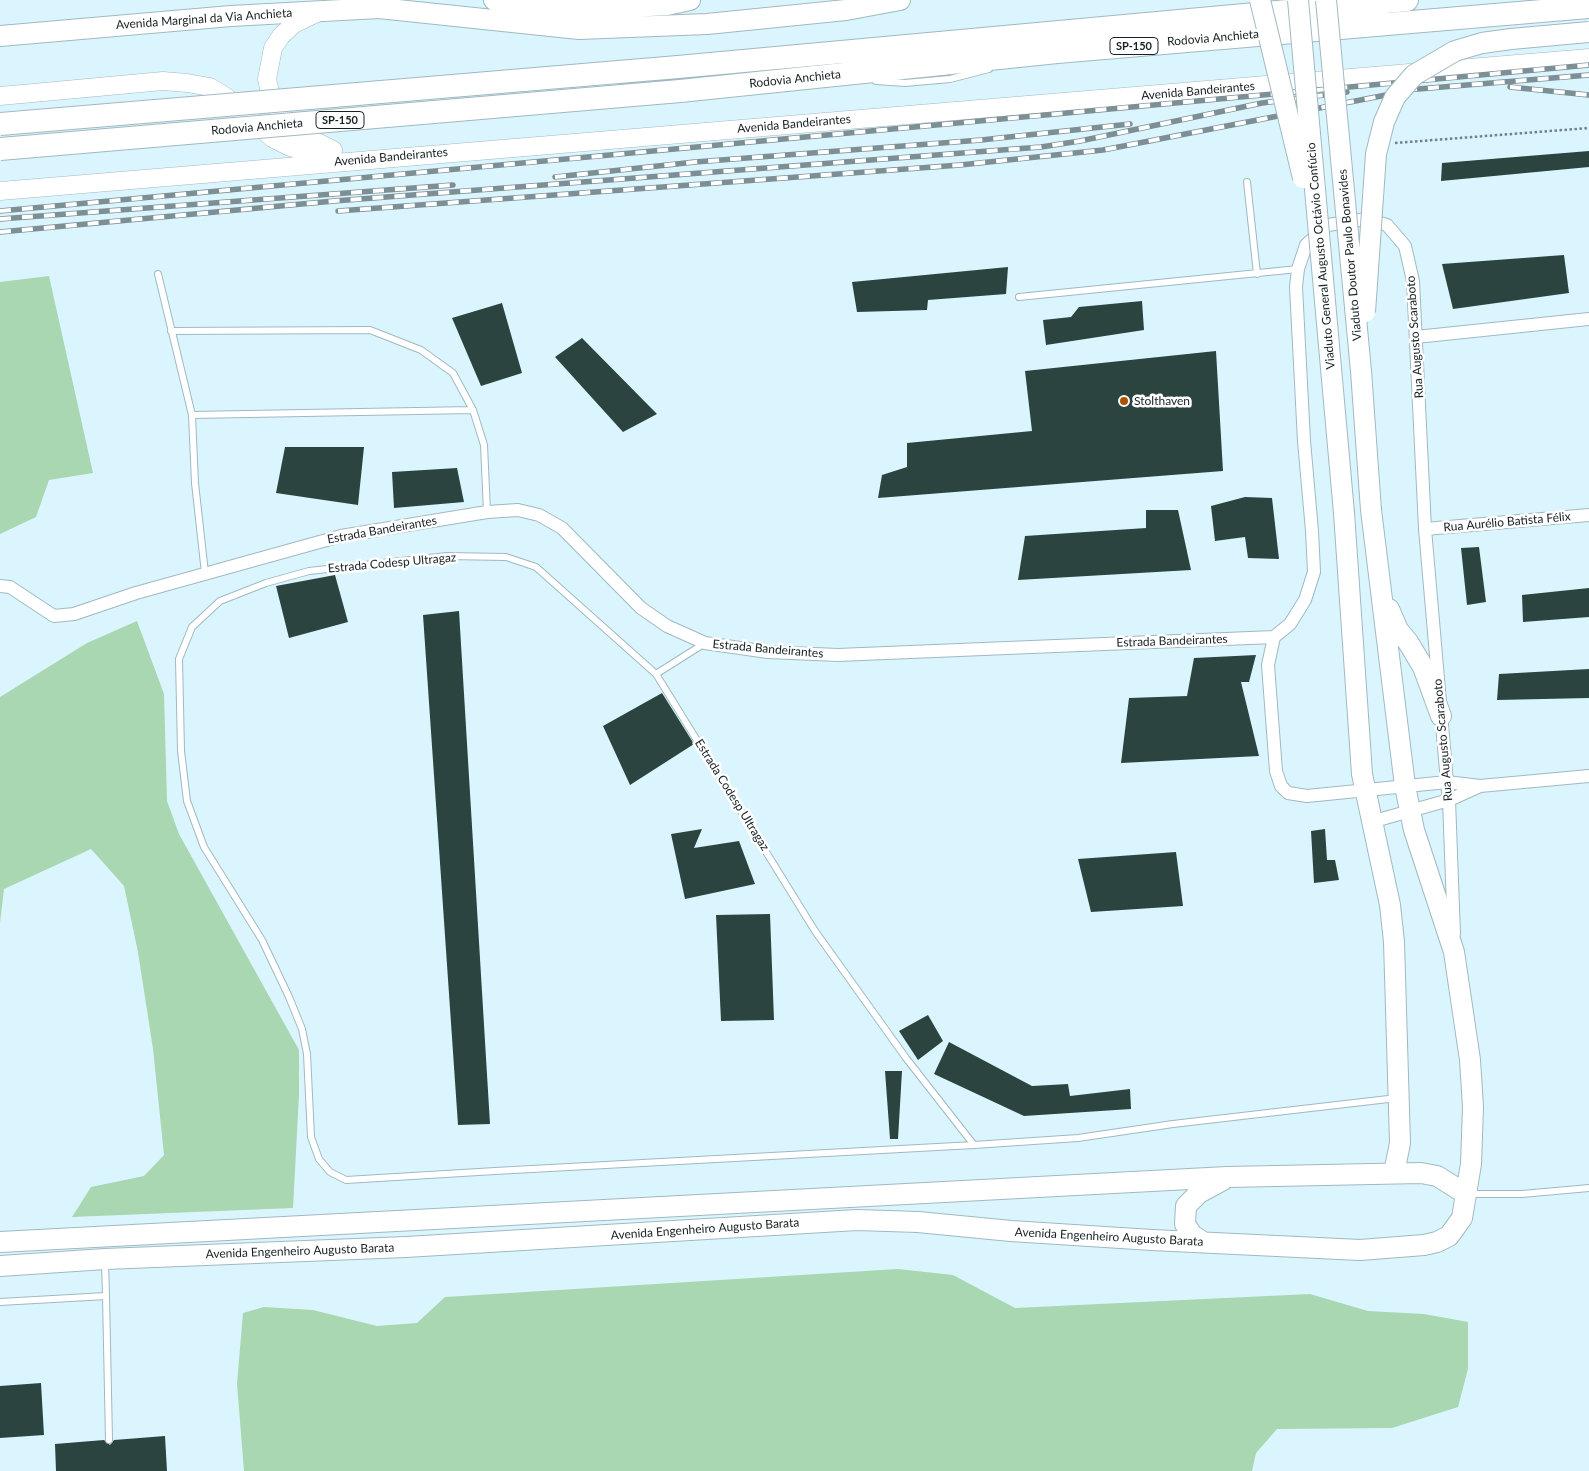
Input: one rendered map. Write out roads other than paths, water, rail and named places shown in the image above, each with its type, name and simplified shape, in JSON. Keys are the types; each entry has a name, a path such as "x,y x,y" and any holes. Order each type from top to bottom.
{"highway":[{"name":"Rodovia Anchieta","path":"0,124 678,66 1408,0"},
{"name":"Rodovia Anchieta","path":"0,149 680,91 1057,52 1589,7"}],"main road":[{"path":"494,0 509,8 539,10 622,9 667,5 690,0"},
{"name":"Avenida Marginal da Via Anchieta","path":"0,36 379,8 408,9 579,29 750,21 846,10 900,0"},
{"path":"1260,0 1319,244"},
{"name":"Viaduto General Augusto Octávio Confúcio","path":"1298,0 1344,513 1364,791"},
{"name":"Viaduto Doutor Paulo Bonavides","path":"1326,0 1361,371 1370,510"},
{"path":"319,11 294,24 281,36 273,48 267,79 271,97 280,114 297,132 316,142 361,159"},
{"path":"1361,371 1376,154 1384,122 1395,97 1414,75 1455,51 1482,43 1589,32"},
{"name":"Avenida Bandeirantes","path":"0,192 361,159 1589,58"},
{"path":"0,96 163,81 210,87 226,97 272,138 290,147 306,152 361,159"},
{"name":"Rua Augusto Scaraboto","path":"1370,510 1405,786 1410,811 1430,881 1454,952 1470,1060 1473,1107 1470,1164 1462,1218 1449,1236 1437,1242 1409,1246"},
{"path":"1381,587 1395,625 1423,667 1442,716"},
{"path":"1364,791 1389,897 1394,942 1398,1010 1400,1143 1394,1173"},
{"name":"Avenida Engenheiro Augusto Barata","path":"0,1242 1227,1177 1421,1173 1437,1176 1466,1194"},
{"path":"1203,1242 1192,1235 1185,1224 1186,1206 1199,1192 1227,1177"},
{"name":"Avenida Engenheiro Augusto Barata","path":"0,1266 105,1259 406,1247 857,1220 918,1222 1011,1231 1360,1250 1409,1246"}],"street":[{"name":"Rua Augusto Scaraboto","path":"1274,637 1290,624 1305,600 1314,572 1304,441 1296,287 1298,269 1306,245 1328,225 1366,219 1387,224 1406,246 1413,281 1425,529 1449,800 1454,952"},
{"path":"1416,337 1589,319"},
{"name":"Estrada Bandeirantes","path":"0,586 10,588 54,616 74,614 121,597 341,536 487,512 518,510 539,515 562,528 641,608 667,626 705,643 768,652 838,655 1274,637"},
{"name":"Rua Aurélio Batista Félix","path":"1425,529 1589,516"},
{"path":"1274,637 1268,665 1276,771 1281,786 1288,793 1307,796 1447,782 1480,786 1589,776"},
{"path":"1371,822 1449,800 1480,786"}],"lane":[{"path":"1004,66 1057,52"},
{"path":"827,76 905,83 950,79 994,68"},
{"path":"1247,182 1257,274"},
{"path":"1019,297 1298,269"},
{"path":"158,274 192,415 196,484 205,573"},
{"path":"172,331 370,330 421,350 453,373 473,410 484,446 487,512"},
{"path":"192,415 473,410"},
{"name":"Estrada Codesp Ultragaz","path":"447,556 506,557 536,568 656,674 815,931 906,1058 974,1145 346,1180 330,1172 319,1159 311,1138 308,1054 302,1029 262,940 204,847 187,801 181,751 179,659 192,627 220,601 266,582 309,571 447,556"},
{"path":"656,674 705,643"},
{"path":"974,1145 1078,1138 1173,1124 1398,1098"},
{"path":"1466,1194 1522,1194 1589,1188"},
{"path":"105,1259 109,1440"},
{"path":"0,1302 106,1296"}],"railway":[{"path":"0,211 1589,65"},
{"path":"1406,90 1589,75"},
{"path":"1510,87 1589,95"},
{"path":"338,211 960,165 1103,150 1412,90"},
{"path":"0,232 334,201 1041,147 1080,141 1262,103 1347,92"},
{"path":"555,177 695,162 981,140 1130,124"},
{"path":"0,219 453,185"}],"place":[{"name":"Stolthaven","path":"1124,401"}]}
